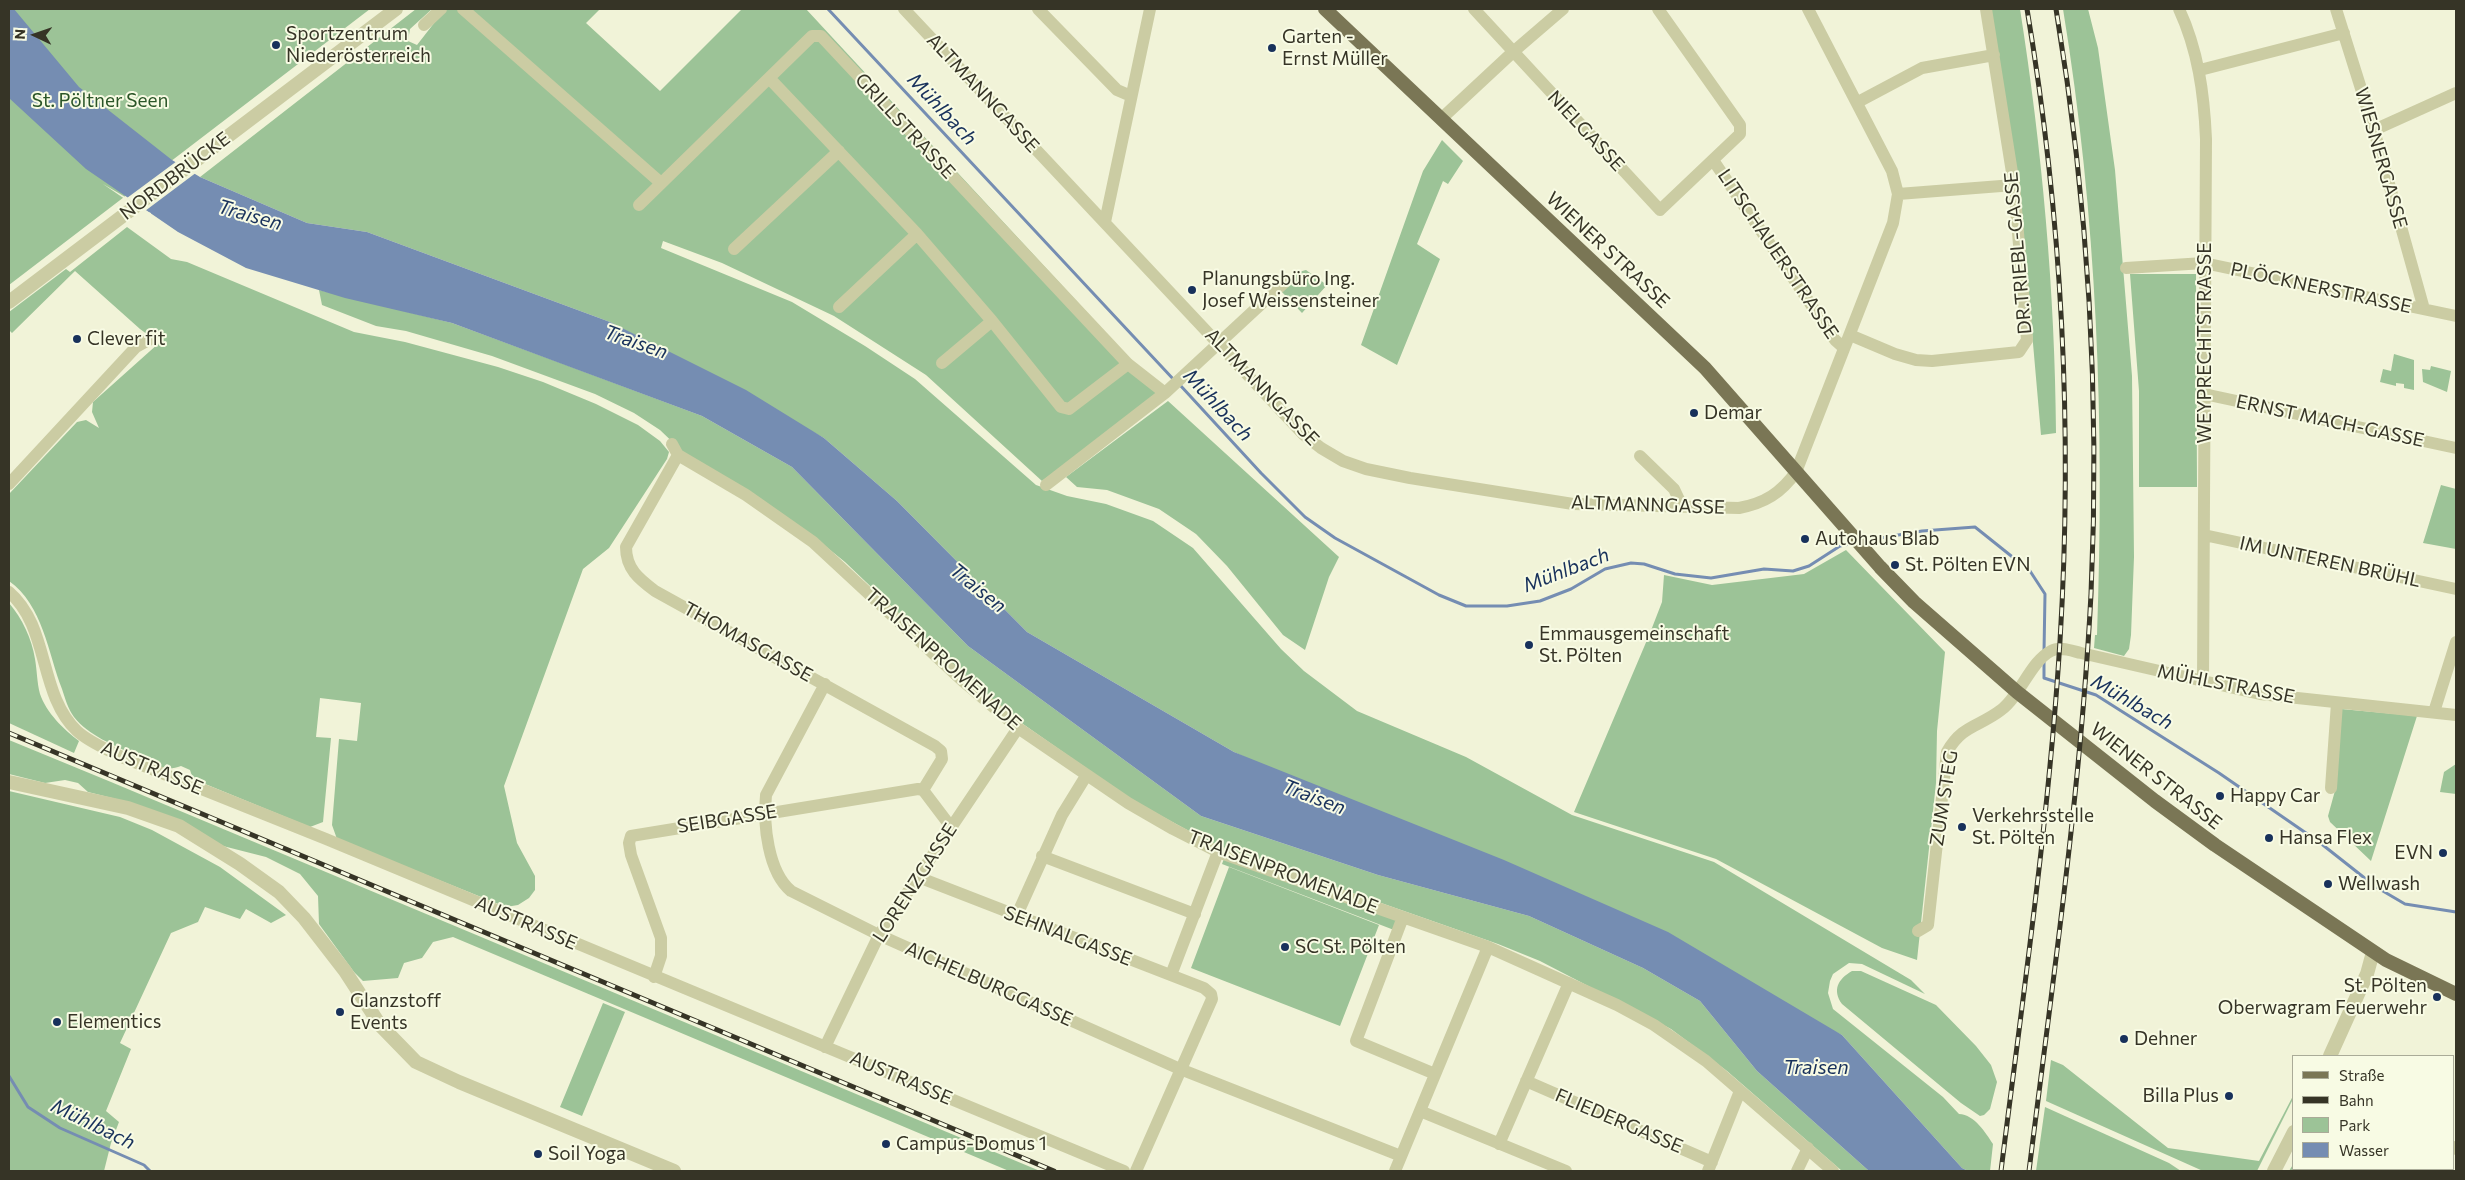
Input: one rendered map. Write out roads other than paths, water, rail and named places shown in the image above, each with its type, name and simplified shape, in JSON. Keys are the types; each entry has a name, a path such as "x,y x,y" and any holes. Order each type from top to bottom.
{"main road":[{"name":"WIENER STRASSE","path":"1325,9 1700,363 1914,602 2017,692 2155,802 2202,836 2373,952 2425,981 2456,994"}],"street":[{"name":"NORDBRÜCKE","path":"9,302 396,9"},
{"path":"424,24 441,9"},
{"path":"463,9 661,183"},
{"name":"ALTMANNGASSE","path":"904,9 1304,434 1343,462 1410,478 1573,504 1739,508 1761,504 1790,480 1796,472"},
{"path":"1038,9 1117,90 1131,96"},
{"path":"1104,222 1150,9"},
{"name":"NIELGASSE","path":"1474,9 1660,210 1713,160"},
{"path":"1441,119 1513,52 1563,9"},
{"path":"1658,9 1740,125 1740,134 1713,160"},
{"path":"1796,472 1893,223 1898,194 1892,172 1858,102 1808,9"},
{"name":"DR.TRIEBL-GASSE","path":"1850,335 1895,354 1916,360 1932,361 2019,352 2027,340 2014,185 1986,9"},
{"name":"WEYPRECHTSTRASSE","path":"2179,9 2188,29 2200,70 2206,139 2203,682"},
{"name":"WIESNERGASSE","path":"2336,9 2374,130 2424,309"},
{"path":"2200,70 2344,33"},
{"name":"GRILLSTRASSE","path":"639,205 770,80 812,36 822,36 1128,364 1165,393"},
{"path":"1858,102 1922,68 1994,55"},
{"path":"770,80 917,234 992,320 1062,407 1069,409 1128,364"},
{"path":"2374,130 2456,93"},
{"path":"734,249 839,151"},
{"name":"LITSCHAUERSTRASSE","path":"1713,160 1835,340 1844,348"},
{"path":"1898,194 2014,185"},
{"path":"839,307 917,234"},
{"name":"PLÖCKNERSTRASSE","path":"2126,268 2204,263 2456,316"},
{"path":"1046,485 1165,393 1287,280"},
{"path":"942,363 992,320"},
{"path":"9,484 136,347 154,337"},
{"name":"ERNST MACH-GASSE","path":"2204,394 2456,448"},
{"name":"THOMASGASSE","path":"675,450 626,547 628,565 632,572 655,592 940,749 942,759 923,790"},
{"name":"TRAISENPROMENADE","path":"675,450 746,495 813,542 964,682 1018,728 1086,776 1165,825 1218,852 1488,947 1617,1004 1654,1025 1706,1061 1833,1171"},
{"path":"1640,456 1674,489 1682,506"},
{"name":"IM UNTEREN BRÜHL","path":"2204,535 2456,589"},
{"name":"AUSTRASSE","path":"9,592 18,600 29,616 56,700 66,719 78,732 92,742 124,758 326,839 1124,1171"},
{"path":"2434,712 2456,642"},
{"name":"MÜHLSTRASSE","path":"2017,692 2037,664 2045,655 2055,649 2081,653 2260,694 2456,715"},
{"name":"AICHELBURGGASSE","path":"825,684 766,795 764,813 774,869 784,885 791,891 879,935 1180,1069 1401,1156"},
{"name":"ZUM STEG","path":"1918,931 1928,925 1947,752 1956,737 2002,710 2017,692"},
{"path":"2331,788 2337,703"},
{"name":"LORENZGASSE","path":"825,1047 879,935 1018,728"},
{"path":"1016,917 1062,815 1086,776"},
{"path":"9,782 128,808 179,826 240,864 279,892 304,918 345,971 380,1025 416,1062 459,1082 673,1171"},
{"name":"SEIBGASSE","path":"654,977 661,956 661,938 630,855 629,843 631,836 912,789 923,790"},
{"path":"923,790 951,827"},
{"path":"1170,975 1218,852"},
{"path":"1042,856 1195,914"},
{"name":"SEHNALGASSE","path":"918,878 1204,988 1211,994 1212,999 1180,1069"},
{"path":"1403,917 1356,1041 1435,1074"},
{"path":"1395,1171 1488,947"},
{"path":"2330,1055 2365,979 2373,952"},
{"path":"1499,1144 1568,983"},
{"path":"1136,1171 1180,1069"},
{"name":"FLIEDERGASSE","path":"1526,1081 1710,1166"},
{"path":"1710,1166 1740,1091"},
{"path":"1420,1111 1566,1171"},
{"path":"2274,1171 2292,1136"},
{"path":"1796,1171 1808,1148"}],"water":[{"name":"Traisen","path":"9,9 14,9 79,87 172,160 200,177 307,223 367,232 610,322 746,390 824,438 897,501 1027,632 1234,752 1504,860 1668,932 1842,1035 1962,1168 1968,1171 1869,1171 1757,1071 1700,1001 1643,968 1529,916 1378,875 1201,816 968,646 792,467 702,416 452,323 345,298 246,268 178,232 86,169 9,98"}],"waterway":[{"name":"Mühlbach","path":"828,9 1175,381"},
{"name":"Mühlbach","path":"1180,385 1261,473 1305,517 1335,538 1439,595 1466,606 1507,606 1540,601 1571,589 1605,569 1631,563 1644,564 1675,574 1711,578 1764,569 1793,571 1809,566 1840,546 1854,543"},
{"name":"Mühlbach","path":"1863,541 1922,531 1975,527 2030,571 2045,594 2044,652"},
{"name":"Mühlbach","path":"2044,661 2044,678 2096,695 2219,773 2319,842 2376,887 2405,904 2456,912"},
{"name":"Mühlbach","path":"9,1076 28,1107 60,1128 144,1165 150,1171"}],"railway":[{"path":"2001,1171 2035,906 2049,774 2060,641 2064,562 2065,482 2062,324 2049,166 2027,9"},
{"path":"2029,1171 2073,811 2091,594 2093,521 2094,447 2092,374 2084,227 2067,81 2056,9"},
{"path":"9,733 1054,1171"}],"place":[{"name":"Sportzentrum Niederösterreich","path":"276,45"},
{"name":"Garten - Ernst Müller","path":"1272,48"},
{"name":"Planungsbüro Ing. Josef Weissensteiner","path":"1192,290"},
{"name":"Clever fit","path":"77,339"},
{"name":"Demar","path":"1694,413"},
{"name":"Autohaus Blab","path":"1805,539"},
{"name":"St. Pölten EVN","path":"1895,565"},
{"name":"Emmausgemeinschaft St. Pölten","path":"1529,645"},
{"name":"Happy Car","path":"2220,796"},
{"name":"Verkehrsstelle St. Pölten","path":"1962,827"},
{"name":"Hansa Flex","path":"2269,838"},
{"name":"EVN","path":"2443,853"},
{"name":"Wellwash","path":"2328,884"},
{"name":"SC St. Pölten","path":"1285,947"},
{"name":"St. Pölten Oberwagram Feuerwehr","path":"2437,997"},
{"name":"Glanzstoff Events","path":"340,1012"},
{"name":"Elementics","path":"57,1022"},
{"name":"Dehner","path":"2124,1039"},
{"name":"Billa Plus","path":"2229,1096"},
{"name":"Campus-Domus 1","path":"886,1144"},
{"name":"Soil Yoga","path":"538,1154"}],"park label":[{"name":"St. Pöltner Seen","path":"100,101"}]}
